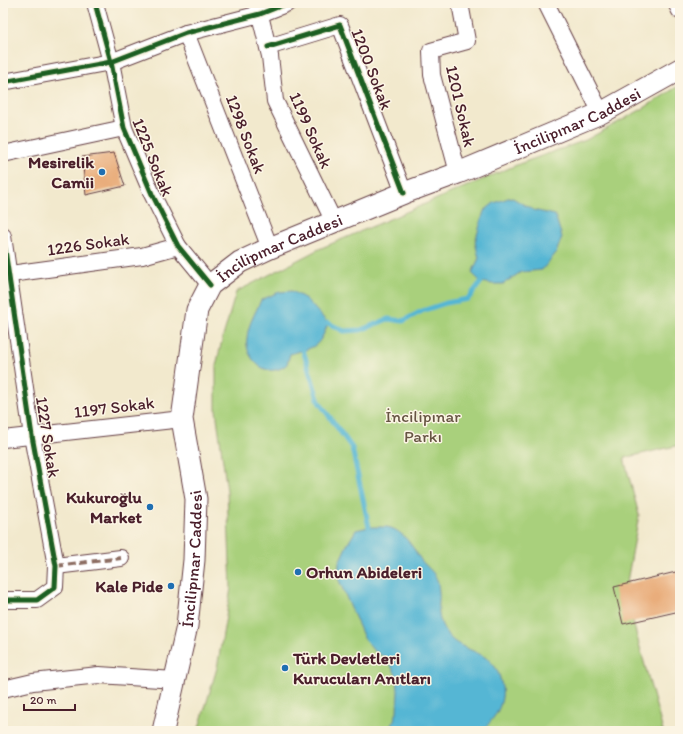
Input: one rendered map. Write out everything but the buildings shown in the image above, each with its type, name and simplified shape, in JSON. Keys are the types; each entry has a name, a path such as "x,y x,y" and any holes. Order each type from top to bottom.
{"main road":[{"name":"İncilipınar Caddesi","path":"162,731 187,626 194,560 196,499 182,418 197,310 210,285 240,262 270,248 404,193 458,173 601,113 680,69"}],"street":[{"name":"1225 Sokak","path":"95,3 111,62 124,128 152,194 178,246 210,285"},
{"path":"3,82 111,62 186,33 258,9 288,3"},
{"name":"1201 Sokak","path":"458,173 432,75 431,51 467,41 460,3"},
{"path":"546,3 601,113"},
{"path":"676,3 680,11"},
{"name":"1199 Sokak","path":"258,9 268,48 275,101 334,222"},
{"name":"1200 Sokak","path":"268,48 340,25 404,193"},
{"name":"1298 Sokak","path":"186,33 270,248"},
{"path":"3,154 124,128"},
{"name":"1227 Sokak","path":"3,236 6,275 32,436 56,566 55,587 37,600 3,600"},
{"name":"1226 Sokak","path":"6,275 142,256 178,246"},
{"name":"1197 Sokak","path":"3,439 182,418"},
{"path":"56,566 121,558"},
{"path":"3,689 33,682 99,675 175,680"}],"green space":[{"name":"İncilipınar Parkı","path":"680,85 680,445 624,458 639,515 625,593 663,731 198,731 217,668 231,588 227,491 216,410 216,366 236,292 319,249 519,164 586,140 644,108"}],"water":[{"path":"511,197 533,210 555,215 562,237 556,253 542,270 521,272 503,284 481,282 472,273 479,258 475,242 484,211 494,203"},
{"path":"292,291 306,299 328,323 325,332 315,346 290,354 287,364 281,368 272,370 266,369 255,362 248,351 247,338 252,318 261,300 279,292"},
{"path":"369,527 387,527 393,529 407,540 437,580 440,620 447,634 453,641 485,657 492,663 497,671 502,686 501,702 496,714 484,731 388,731 397,712 397,676 386,658 373,650 364,638 338,578 339,562 356,530"}],"waterway":[{"path":"328,323 344,331 361,330 388,319 403,321 422,311 446,303 468,299 481,282"},
{"path":"303,350 319,402 352,448 369,527"}],"marked path":[{"path":"56,566 121,558"}],"cycle path":[{"path":"95,3 111,62 124,128 152,194 178,246 210,285"},
{"path":"3,82 111,62 186,33 260,14 288,3"},
{"path":"268,47 340,25 404,193"},
{"path":"3,236 32,436 56,566 55,587 37,600 3,600"}],"place":[{"name":"Mesirelik Camii","path":"102,172"},
{"name":"Kukuroğlu Market","path":"150,507"},
{"name":"Orhun Abideleri","path":"298,572"},
{"name":"Kale Pide","path":"171,586"},
{"name":"Türk Devletleri Kurucuları Anıtları","path":"285,668"}]}
